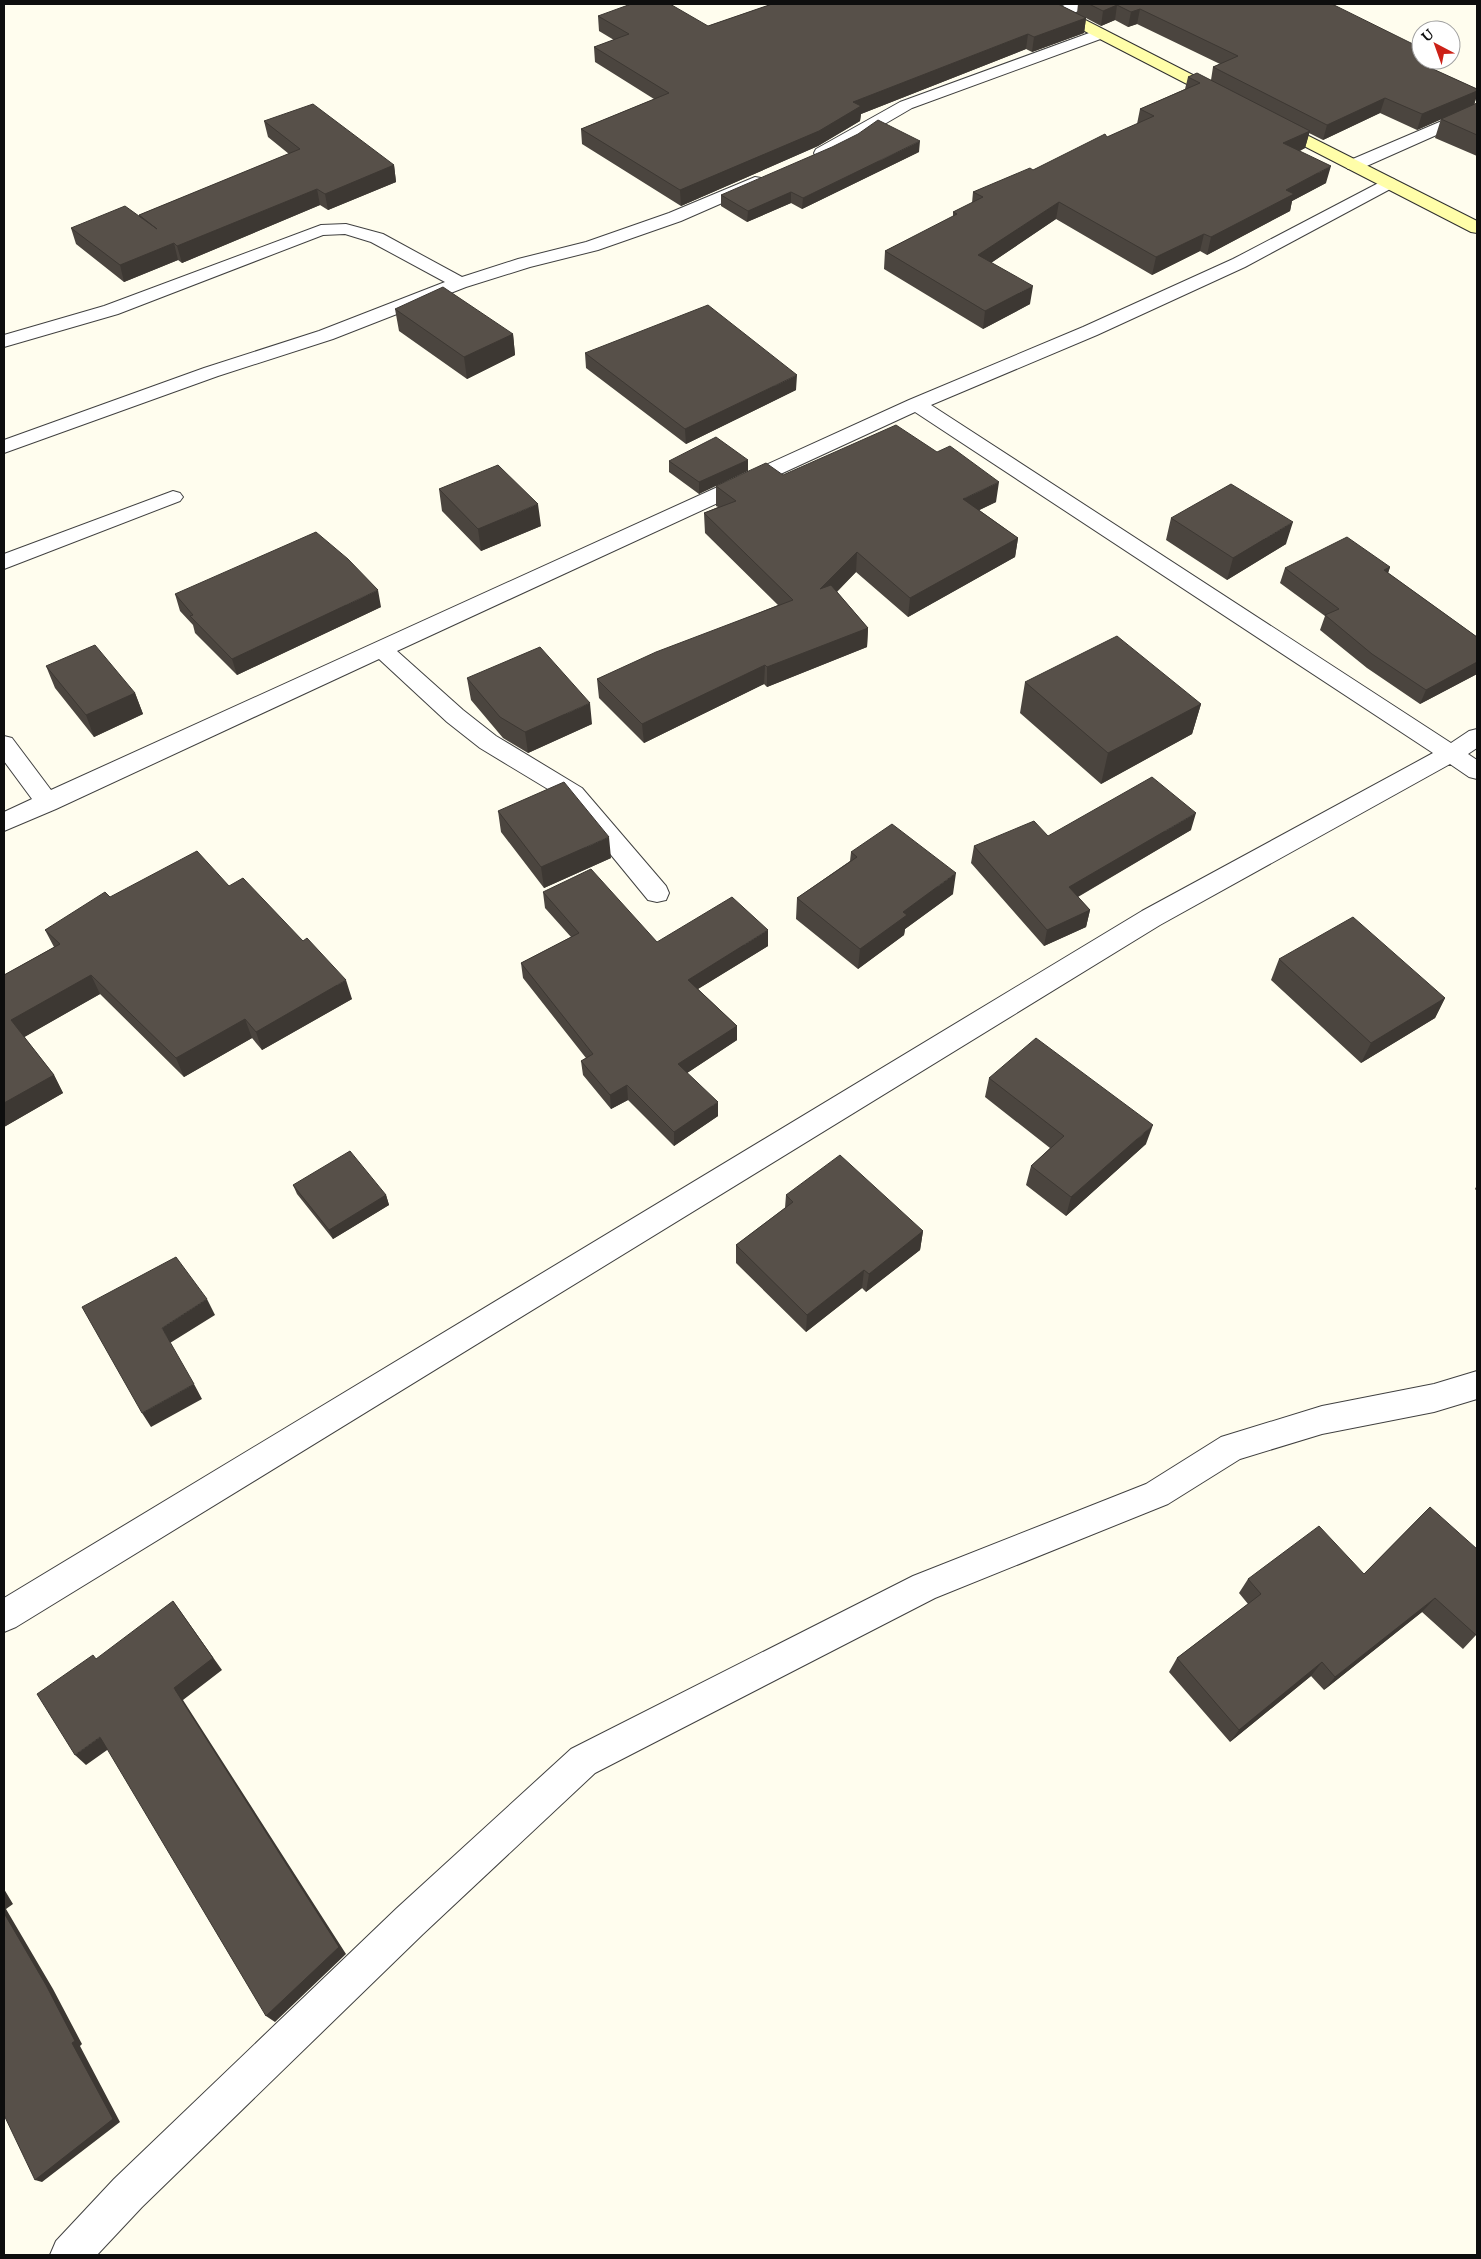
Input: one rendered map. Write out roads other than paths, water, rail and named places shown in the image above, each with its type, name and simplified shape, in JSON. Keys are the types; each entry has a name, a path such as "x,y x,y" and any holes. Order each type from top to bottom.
{"main road":[{"path":"1043,4 1237,104"},
{"path":"1262,117 1477,228"}],"street":[{"path":"1060,12 1080,4"},
{"path":"807,160 838,145 880,118 906,105 1100,34"},
{"path":"1354,165 1477,111"},
{"path":"4,447 212,372 319,338 460,284 524,263 592,246 666,220 772,175"},
{"path":"4,822 916,404 1090,331 1239,263 1331,215 1388,182"},
{"path":"4,342 111,310 321,230 346,229 377,238 460,284"},
{"path":"916,404 1477,771"},
{"path":"4,562 173,498"},
{"path":"382,649 455,716 488,742 574,794 657,892"},
{"path":"4,1616 1151,918 1450,754 1477,737"},
{"path":"4,744 48,803"},
{"path":"70,2255 128,2193 410,1921 583,1761 924,1587 1157,1494 1232,1446 1322,1420 1434,1398 1477,1386"}]}
